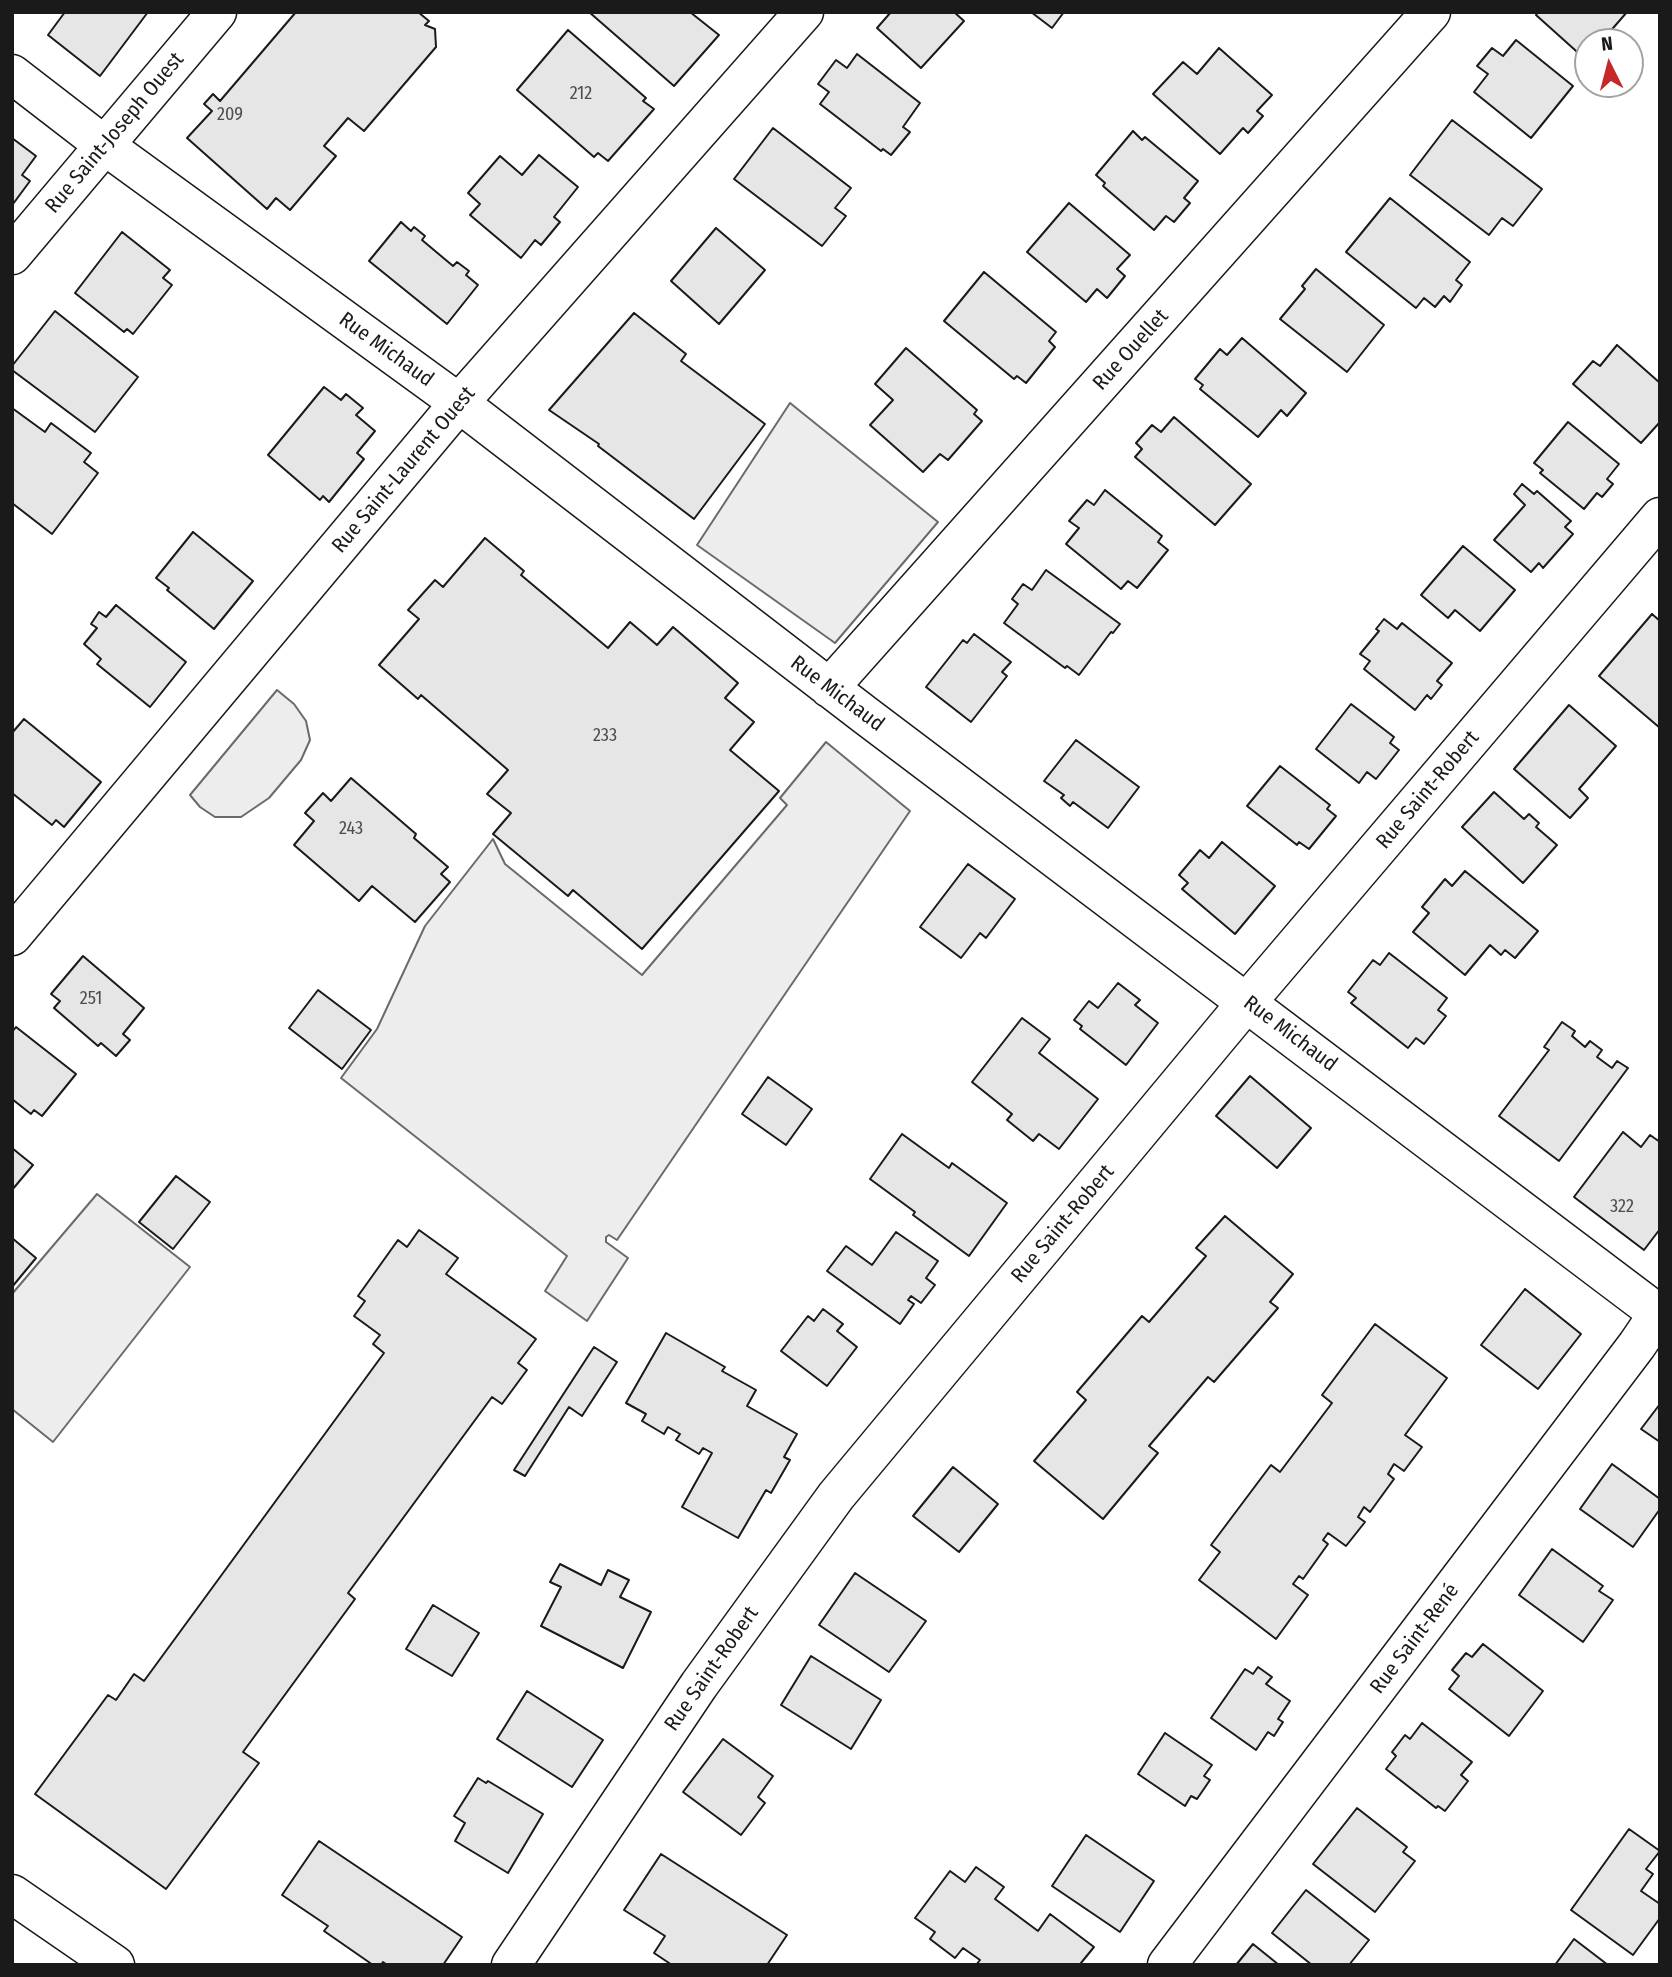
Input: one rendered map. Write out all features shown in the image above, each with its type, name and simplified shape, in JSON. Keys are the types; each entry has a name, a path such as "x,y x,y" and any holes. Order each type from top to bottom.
{"street":[{"name":"Rue Saint-Joseph Ouest","path":"12,255 217,12"},
{"name":"Rue Saint-Laurent Ouest","path":"12,936 459,404 804,12"},
{"name":"Rue Ouellet","path":"829,688 1432,12"},
{"name":"Rue Michaud","path":"12,74 104,145 459,404 829,688 1659,1313"},
{"name":"Rue Saint-Robert","path":"511,1965 699,1685 836,1496 1247,1002 1660,517"},
{"name":"Rue Saint-René","path":"1167,1965 1612,1379 1659,1313"},
{"path":"12,1894 115,1965"}],"shaded area":[{"path":"790,403 938,522 835,643 697,545"},
{"path":"277,690 294,704 306,721 310,740 301,760 269,798 241,817 215,817 200,807 190,795"},
{"path":"826,742 910,811 617,1240 609,1235 606,1237 606,1242 628,1258 587,1321 545,1291 567,1256 341,1078 377,1029 425,926 493,839 505,864 642,975 787,805 780,798"},
{"path":"97,1194 190,1267 53,1442 12,1409 12,1294"}],"building":[{"path":"65,12 148,12 100,76 48,35"},
{"path":"296,12 418,12 429,21 425,25 435,29 436,47 364,131 348,118 324,146 336,156 290,210 276,198 267,209 187,138 212,111 204,104 213,94 220,101"},
{"path":"589,12 690,12 719,35 674,86"},
{"path":"891,12 954,12 964,21 921,68 877,28"},
{"path":"1031,12 1064,12 1052,28"},
{"path":"1538,12 1627,12 1613,28 1574,28 1574,49 1536,15"},
{"path":"568,30 646,98 643,101 654,109 608,161 598,153 594,157 517,90"},
{"path":"1516,40 1573,86 1531,138 1474,92 1488,74 1477,66 1492,48 1503,56"},
{"path":"1219,48 1272,95 1257,111 1263,116 1248,133 1243,128 1220,154 1153,94 1183,62 1197,74"},
{"path":"857,54 920,103 903,127 910,132 891,155 883,149 881,151 820,104 829,92 818,84 836,60 847,68"},
{"path":"1452,120 1542,189 1513,226 1502,218 1489,235 1410,175"},
{"path":"773,128 851,188 835,208 846,216 822,246 734,179"},
{"path":"1133,131 1142,140 1145,137 1198,181 1184,198 1190,203 1174,222 1166,216 1154,230 1103,186 1105,183 1096,175"},
{"path":"12,138 36,156 22,175 30,181 13,204"},
{"path":"539,155 578,187 554,217 560,222 541,245 535,240 521,258 470,215 480,204 468,193 500,156 522,175"},
{"path":"1390,198 1470,262 1456,280 1462,285 1450,302 1444,296 1435,307 1424,298 1416,308 1346,252"},
{"path":"1069,203 1130,255 1117,269 1125,276 1107,298 1097,289 1086,302 1027,252"},
{"path":"401,222 411,231 414,227 425,236 422,240 453,266 457,262 469,271 466,275 478,285 447,324 369,261"},
{"path":"716,228 765,270 719,324 671,281"},
{"path":"122,232 170,270 163,278 172,285 133,334 127,329 124,332 75,293"},
{"path":"1316,269 1384,325 1347,372 1280,319 1305,289 1302,286"},
{"path":"984,272 1056,332 1049,341 1055,347 1026,383 1017,376 1014,379 944,321"},
{"path":"55,311 138,377 95,432 12,370 12,366"},
{"path":"634,313 686,354 681,361 765,424 694,519 598,446 599,444 549,410"},
{"path":"1242,338 1306,393 1287,416 1281,410 1258,437 1200,389 1203,385 1195,379 1220,349 1227,355"},
{"path":"1617,345 1660,383 1660,422 1641,443 1573,384 1593,361 1600,366"},
{"path":"906,348 977,410 974,414 982,421 948,460 940,454 923,472 870,425 893,400 875,384"},
{"path":"324,387 341,400 346,394 363,408 356,415 375,431 357,453 364,459 329,502 323,496 320,500 268,455"},
{"path":"12,408 45,432 51,423 91,453 84,462 98,473 52,534 12,503"},
{"path":"1174,417 1251,484 1215,525 1135,457 1142,449 1136,443 1152,425 1161,432"},
{"path":"1568,422 1619,464 1607,479 1613,484 1602,497 1597,493 1584,509 1540,473 1543,470 1534,463"},
{"path":"1522,484 1534,494 1537,491 1571,521 1565,527 1573,534 1543,568 1539,563 1531,572 1494,540 1525,505 1514,494"},
{"path":"1105,490 1162,536 1158,542 1168,550 1137,588 1128,581 1121,589 1066,544 1079,528 1069,521 1087,500 1094,505"},
{"path":"193,532 253,581 214,629 156,578"},
{"path":"485,538 524,571 521,575 608,648 630,622 657,645 673,627 738,683 725,698 754,722 730,750 779,791 642,949 573,890 568,896 493,834 511,813 487,794 508,770 421,695 418,699 379,665 419,619 408,610 435,580 443,587"},
{"path":"1463,546 1515,590 1480,631 1455,610 1448,618 1421,595"},
{"path":"1046,570 1120,624 1079,675 1067,666 1065,668 1004,623 1018,604 1012,599 1023,584 1032,590"},
{"path":"116,605 186,662 150,707 97,664 101,659 84,644 97,628 91,624 99,612 106,617"},
{"path":"1652,614 1660,621 1660,728 1599,676"},
{"path":"1384,619 1397,629 1402,623 1452,663 1437,681 1442,685 1431,699 1427,695 1415,710 1364,669 1370,661 1360,654 1379,631 1376,629"},
{"path":"974,634 1011,662 1002,672 1007,676 971,722 926,687 963,640 967,643"},
{"path":"1351,704 1394,737 1390,743 1399,750 1376,779 1367,772 1359,783 1316,749"},
{"path":"1569,705 1616,746 1579,789 1588,798 1570,818 1514,769"},
{"path":"24,719 101,782 64,827 56,820 52,825 12,793 12,733"},
{"path":"1076,740 1139,787 1108,828 1073,802 1070,806 1061,798 1064,795 1044,781"},
{"path":"1280,766 1330,805 1327,809 1336,816 1309,849 1299,842 1297,845 1247,806"},
{"path":"351,778 416,834 414,838 448,867 441,874 450,882 415,922 372,886 359,901 294,845 314,821 305,813 323,793 331,801"},
{"path":"1494,792 1524,819 1529,814 1539,823 1536,827 1557,845 1523,883 1462,827"},
{"path":"1222,842 1275,886 1235,934 1182,889 1188,883 1179,875 1200,850 1209,858"},
{"path":"968,864 1015,899 986,938 980,933 961,958 920,927"},
{"path":"1465,871 1538,931 1515,958 1505,950 1501,955 1490,945 1465,975 1413,932 1429,913 1422,907 1445,879 1452,886"},
{"path":"1389,953 1447,998 1438,1010 1446,1016 1424,1044 1416,1038 1408,1048 1351,1003 1356,998 1348,992 1373,960 1380,965"},
{"path":"83,956 144,1008 123,1034 130,1040 116,1056 101,1043 98,1046 54,1008 60,1001 51,994"},
{"path":"1118,983 1140,1000 1135,1005 1158,1023 1126,1065 1080,1029 1082,1026 1074,1020 1089,1001 1098,1008"},
{"path":"318,990 371,1030 342,1069 289,1028"},
{"path":"1022,1018 1050,1039 1039,1053 1098,1099 1059,1149 1039,1134 1033,1141 1007,1120 1012,1114 972,1082"},
{"path":"1562,1022 1575,1031 1572,1036 1585,1047 1590,1041 1602,1050 1597,1057 1612,1068 1617,1061 1628,1068 1559,1161 1499,1116 1549,1050 1544,1047"},
{"path":"16,1027 76,1074 42,1116 34,1110 31,1114 12,1099 12,1032"},
{"path":"1250,1076 1311,1128 1277,1168 1216,1116"},
{"path":"768,1077 812,1109 786,1145 742,1114"},
{"path":"1623,1132 1641,1147 1650,1135 1660,1142 1660,1229 1644,1250 1574,1197"},
{"path":"902,1134 949,1168 952,1163 1007,1203 969,1256 870,1179"},
{"path":"12,1148 33,1165 12,1190"},
{"path":"176,1176 210,1202 173,1249 139,1222"},
{"path":"1225,1216 1293,1274 1270,1302 1278,1308 1214,1382 1208,1377 1149,1446 1158,1453 1103,1519 1034,1461 1086,1400 1077,1392 1142,1316 1149,1322 1206,1256 1196,1248"},
{"path":"419,1230 458,1258 446,1274 536,1339 518,1363 527,1370 502,1404 492,1397 348,1593 355,1599 243,1752 259,1763 166,1889 35,1794 108,1695 116,1700 134,1674 144,1681 384,1353 373,1344 380,1335 354,1316 365,1301 358,1296 398,1240 407,1247"},
{"path":"896,1232 938,1261 926,1278 935,1285 921,1303 911,1296 908,1300 914,1304 900,1324 827,1271 846,1246 872,1265"},
{"path":"12,1238 36,1258 12,1287"},
{"path":"1525,1289 1581,1334 1538,1389 1481,1345"},
{"path":"823,1309 843,1324 837,1331 857,1347 827,1386 781,1351 808,1316 814,1321"},
{"path":"1375,1324 1447,1378 1405,1435 1422,1447 1404,1471 1394,1464 1388,1474 1394,1479 1370,1512 1364,1507 1358,1517 1365,1522 1346,1546 1328,1533 1323,1540 1328,1544 1303,1579 1299,1576 1293,1584 1308,1595 1276,1639 1199,1580 1220,1552 1211,1545 1271,1465 1280,1472 1332,1403 1322,1395"},
{"path":"666,1333 725,1367 722,1371 756,1390 747,1406 797,1434 784,1457 790,1460 771,1493 766,1490 738,1538 682,1507 712,1453 703,1448 699,1454 676,1440 680,1434 668,1427 664,1434 642,1421 646,1414 626,1403"},
{"path":"594,1347 617,1362 582,1416 569,1407 525,1476 514,1470"},
{"path":"1660,1404 1660,1442 1641,1429"},
{"path":"1612,1464 1660,1499 1660,1509 1633,1547 1580,1509"},
{"path":"953,1467 998,1504 959,1552 913,1516"},
{"path":"1552,1549 1603,1586 1599,1591 1613,1600 1583,1642 1519,1595"},
{"path":"560,1564 601,1585 608,1570 629,1580 620,1597 651,1612 623,1668 541,1626 561,1587 550,1582"},
{"path":"855,1573 926,1621 889,1672 819,1625"},
{"path":"433,1605 479,1633 452,1676 406,1649"},
{"path":"1483,1644 1543,1691 1509,1736 1449,1689 1459,1676 1452,1670 1466,1653 1472,1657"},
{"path":"811,1656 881,1700 851,1749 781,1705"},
{"path":"1258,1667 1272,1677 1266,1684 1290,1701 1278,1719 1283,1722 1274,1736 1268,1732 1256,1750 1211,1718 1245,1669 1253,1674"},
{"path":"527,1691 603,1740 572,1787 497,1739"},
{"path":"1422,1723 1472,1762 1461,1775 1468,1781 1445,1811 1438,1806 1436,1808 1386,1769 1396,1756 1392,1752 1405,1735 1410,1739"},
{"path":"1165,1733 1212,1765 1204,1776 1210,1780 1197,1799 1191,1796 1185,1806 1138,1774"},
{"path":"723,1739 773,1776 758,1797 765,1803 741,1835 683,1792"},
{"path":"478,1778 486,1783 488,1781 543,1814 508,1873 455,1841 465,1823 454,1816"},
{"path":"1357,1808 1407,1847 1403,1852 1415,1861 1375,1912 1313,1864"},
{"path":"1629,1829 1660,1851 1646,1869 1653,1874 1641,1891 1660,1904 1660,1918 1633,1955 1571,1910"},
{"path":"1086,1835 1154,1881 1120,1932 1052,1886"},
{"path":"319,1841 462,1937 443,1965 387,1965 383,1962 381,1965 373,1965 324,1931 328,1926 282,1895"},
{"path":"661,1854 787,1935 767,1965 672,1965 654,1953 665,1936 624,1910"},
{"path":"976,1867 1004,1887 995,1899 1038,1931 1050,1914 1094,1947 1081,1963 1083,1965 976,1965 980,1960 963,1948 955,1958 930,1939 935,1932 915,1918 950,1871 965,1882"},
{"path":"1306,1890 1369,1940 1349,1965 1312,1965 1272,1933"},
{"path":"1574,1939 1608,1965 1555,1965"},
{"path":"1253,1944 1279,1965 1236,1965"}]}
